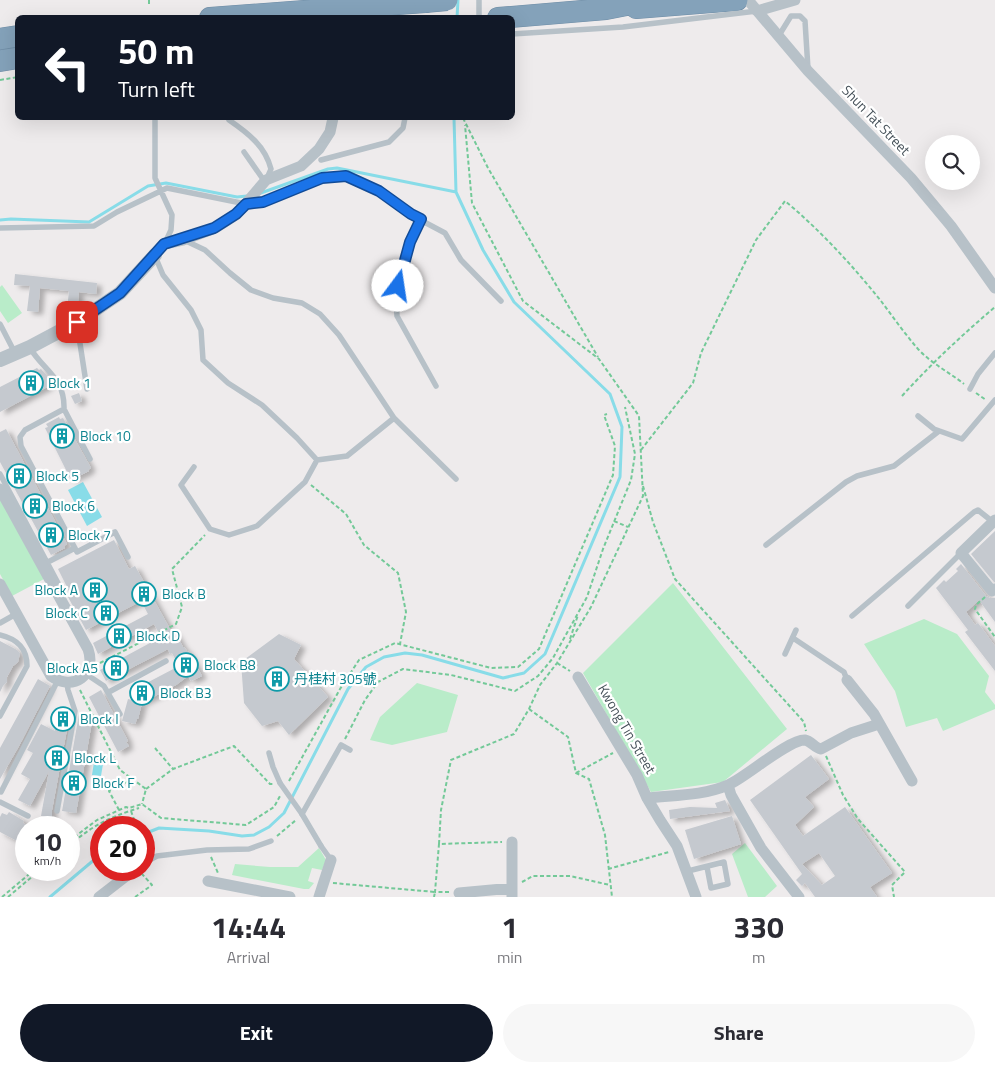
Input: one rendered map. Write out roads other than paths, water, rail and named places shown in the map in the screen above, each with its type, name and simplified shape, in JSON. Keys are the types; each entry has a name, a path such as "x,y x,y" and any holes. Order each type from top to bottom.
{"highway":[{"path":"246,15 354,7 428,5 448,0"},
{"path":"606,9 652,0"},
{"path":"515,17 606,9 655,8 739,0"},
{"path":"0,39 15,36"},
{"path":"0,62 15,59"}],"street":[{"name":"Shun Tat Street","path":"739,0 757,11 808,71 911,178 951,226 995,288"},
{"path":"757,11 795,0"},
{"path":"0,360 30,347 77,322 120,293 159,250 214,228 236,214 265,181 301,166 319,149 330,132 333,120"},
{"path":"0,488 88,649 88,669 67,681 51,676 0,584"},
{"path":"994,521 961,553 994,590"},
{"name":"Kwong Tin Street","path":"578,677 638,775 647,798 679,850 696,897"},
{"path":"847,680 874,714 912,781"},
{"path":"647,798 705,792 728,785 801,741 806,740 822,749 850,733 879,724"},
{"path":"728,785 731,795 761,848 799,897"},
{"path":"459,893 512,892 512,842"},
{"path":"320,897 331,860"},
{"path":"99,897 120,881"},
{"path":"208,882 290,897"}],"lane":[{"path":"479,0 479,15"},
{"path":"515,34 623,27 757,11"},
{"path":"778,37 791,16 800,16 805,21 808,71"},
{"path":"155,120 154,178 160,192 166,199 172,215 171,230 159,250 163,275 191,310 201,330 203,360 228,383 262,405 317,460"},
{"path":"230,120 251,135 268,158 272,169 265,181 244,152"},
{"path":"321,160 389,142 403,128 405,120"},
{"path":"0,228 94,226 117,212 167,188 247,203 263,202 322,178 346,176 379,191 411,214 445,233 461,260 501,301"},
{"path":"421,219 410,242 400,276 396,296 397,316 436,386"},
{"path":"183,240 205,250 251,290 272,298 302,303 320,314 338,335 394,418 456,478"},
{"path":"77,322 88,388"},
{"path":"0,324 15,353"},
{"path":"30,347 36,358 57,379 62,388 64,409 90,459"},
{"path":"970,389 978,374 995,354"},
{"path":"918,416 934,429 962,439 993,402"},
{"path":"64,409 25,430 20,437 20,442 77,552 115,532 128,557"},
{"path":"317,460 347,456 394,418"},
{"path":"766,545 846,482 857,476 894,466 939,431"},
{"path":"194,467 181,485 210,529 229,535 257,526 305,482 317,460"},
{"path":"0,474 48,562 63,594 60,598"},
{"path":"852,616 974,512 978,510 983,512 994,521"},
{"path":"48,562 75,548"},
{"path":"908,606 961,553"},
{"path":"0,623 16,614"},
{"path":"784,654 796,630"},
{"path":"0,635 15,640 23,648 27,657 27,666 0,716"},
{"path":"793,638 844,672 847,680"},
{"path":"108,692 166,661"},
{"path":"88,669 108,692 120,714"},
{"path":"1,792 67,681"},
{"path":"58,811 75,711 67,681"},
{"path":"302,814 341,745 350,750"},
{"path":"269,753 280,783 331,860"},
{"path":"0,802 28,816"},
{"path":"155,857 207,850 249,849 271,840"},
{"path":"688,872 707,866 724,862 728,884 712,888 707,866"}],"water":[{"path":"83,482 102,517 87,526 68,490"},
{"path":"95,756 104,758 101,776 92,775"}],"waterway":[{"path":"457,15 458,0"},
{"path":"155,830 159,828 209,831 242,836 254,835 269,827 284,813 348,689 366,667 384,657 405,653 422,655 503,678 524,673 545,654 620,477 622,427 610,394 514,302 483,250 456,192 454,120"},
{"path":"258,194 328,169 337,168 456,192"},
{"path":"0,220 89,222 148,186 166,183 237,197 247,196"},
{"path":"50,897 90,863"}],"place":[{"name":"Block 1","path":"31,383"},
{"name":"Block 10","path":"62,436"},
{"name":"Block 5","path":"19,476"},
{"name":"Block 6","path":"35,506"},
{"name":"Block 7","path":"51,535"},
{"name":"Block A","path":"95,590"},
{"name":"Block B","path":"144,594"},
{"name":"Block C","path":"106,613"},
{"name":"Block D","path":"119,636"},
{"name":"Block B8","path":"186,665"},
{"name":"Block A5","path":"116,668"},
{"name":"丹桂村 305號","path":"277,679"},
{"name":"Block B3","path":"142,693"},
{"name":"Block I","path":"63,719"},
{"name":"Block L","path":"57,758"},
{"name":"Block F","path":"74,783"}]}
